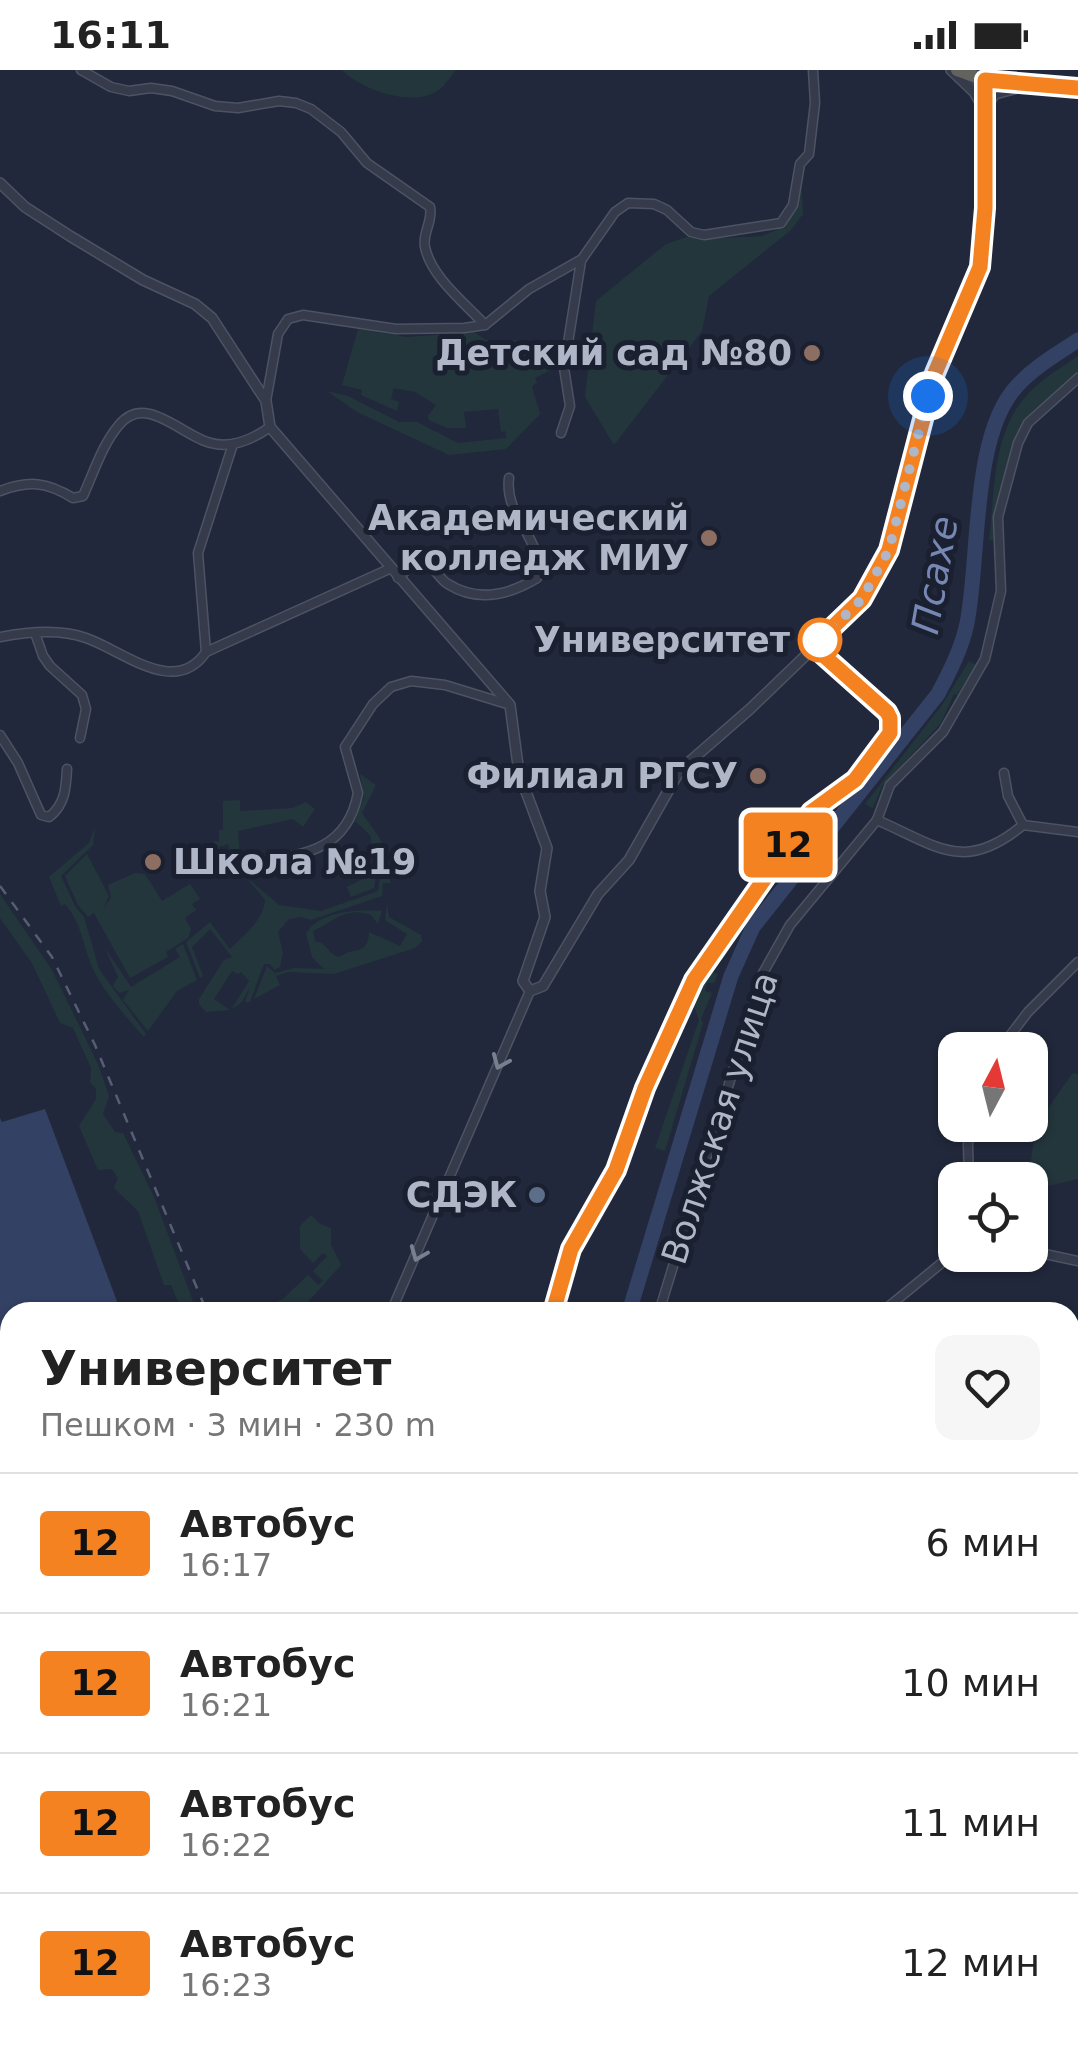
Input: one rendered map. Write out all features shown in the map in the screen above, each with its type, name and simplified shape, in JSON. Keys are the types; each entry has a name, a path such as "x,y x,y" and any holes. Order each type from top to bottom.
{"highway":[{"path":"954,70 985,80 1026,86 1078,88"}],"street":[{"path":"82,70 110,87 172,91 215,106 238,108 279,102 311,109 341,132 367,162 430,207 426,251 444,281 485,325"},
{"path":"530,991 523,982 546,917 540,891 547,848 519,773 510,705 270,427 266,400 278,334 288,319 303,315 396,329 485,325 529,289 582,259 615,212 628,203 654,204 667,210 691,232 704,235 781,224 793,205 800,164 809,154 815,103 813,70"},
{"path":"954,70 984,109"},
{"path":"395,1302 530,991 543,986 591,905 629,860 680,770 750,709 862,599 889,550 935,373 980,267 985,208 985,80"},
{"path":"984,109 995,94 1026,86"},
{"path":"0,184 5,192 70,236 143,280 195,304 212,318 266,400"},
{"path":"562,433 570,406 564,368 582,259"},
{"name":"Волжская улица","path":"662,1302 763,973 790,925 877,820 890,785 943,732 985,660 1001,591 998,518 1018,443 1028,423 1078,378"},
{"path":"0,491 35,482 73,498 83,496 104,447 120,422 132,414 155,414 210,443 232,444 254,438 270,427"},
{"path":"206,652 198,553 232,444"},
{"path":"398,578 421,562 430,566 444,583 486,596 514,592 537,578 540,563 535,544 524,533 516,513 509,478"},
{"path":"0,637 34,632 88,638 140,666 185,670 200,662 206,652 389,568"},
{"path":"34,632 42,656 82,696 86,708 80,738"},
{"path":"556,1302 571,1249 616,1170 645,1088 694,980 811,812 855,780 890,733 887,712 813,646"},
{"path":"241,864 321,848 335,838 358,792 345,747 347,740 391,687 411,681 444,685 510,705"},
{"path":"0,734 41,815 49,817 58,810 67,769"},
{"path":"1004,773 1008,796 1024,825"},
{"path":"877,820 942,851 959,854 1002,843 1024,825 1078,832"},
{"path":"1013,1032 1078,962"},
{"path":"1048,1255 1078,1261"},
{"path":"894,1302 938,1266"}],"shaded area":[{"path":"342,70 456,70 430,95 403,97 375,90"},
{"path":"801,174 803,214 791,230 709,296 702,331 614,445 585,397 596,301 666,244 687,237 762,236 777,230 794,211"},
{"path":"358,329 407,337 474,332 486,340 517,340 527,357 552,364 551,370 535,378 537,383 532,386 540,414 506,449 449,455 357,412 327,391 348,396 399,422 417,422 458,443 506,438 505,431 501,432 498,409 464,412 466,428 447,428 429,420 436,405 415,392 394,388 391,399 399,402 397,411 361,395 362,390 342,385"},
{"path":"1078,356 1078,375 1026,421 994,520 996,540 989,540 997,463 1007,427 1033,389"},
{"path":"969,661 976,665 954,694 941,723 882,786 873,808 865,804 942,705"},
{"path":"360,774 376,785 362,813 378,835 387,865 386,876 376,876 374,888 351,897 347,887 377,872 370,835 355,821 364,797"},
{"path":"240,800 240,811 293,808 306,802 315,809 303,827 293,819 238,831 240,856 236,849 230,851 228,844 219,847 218,863 213,867 214,841 219,841 219,830 223,830 223,801"},
{"path":"95,828 93,845 61,876 84,917 99,969 146,1034 144,1037 101,983 76,920 65,904 61,906 49,877 89,843"},
{"path":"87,854 109,896 104,907 111,898 108,885 135,873 145,874 162,901 190,884 200,899 192,904 196,910 185,918 191,929 188,938 166,952 168,957 130,978 94,913 88,917 78,905 65,876"},
{"path":"245,876 279,905 321,911 378,891 380,878 390,879 390,883 383,883 382,896 311,920 289,919 278,932 283,953 280,967 274,970 270,964 264,964 250,1002 245,1002 250,987 242,1002 231,1010 249,981 241,972 232,971 214,999 230,1010 206,1012 199,999 224,960 232,957 210,929 192,947 203,976 200,978 186,942 210,922 230,949 252,927 265,900"},
{"path":"0,894 52,970 98,1064 109,1096 103,1114 115,1132 123,1133 154,1197 193,1302 178,1302 171,1285 164,1285 138,1211 114,1188 118,1178 112,1169 98,1170 79,1126 96,1099 96,1089 90,1082 91,1068 73,1028 60,1023 32,963 0,918"},
{"path":"387,903 389,917 421,935 422,941 415,948 334,974 288,972 276,976 280,985 254,999 267,966 275,973 295,968 324,969 312,957 306,934 311,926 329,916 351,911 382,911 378,924 371,915 354,912 313,931 315,941 336,956 364,947 369,932 400,946 407,934 385,920"},
{"path":"183,944 197,980 177,991 148,1031 123,1000 129,990 119,993 113,986 118,977 105,948 131,987 180,957 175,949"},
{"path":"706,970 718,974 714,983 707,983 705,991 712,993 701,1019 665,1151 655,1148 699,1020 693,1003"},
{"path":"1073,1073 1078,1074 1078,1179 1048,1186 1048,1162 1030,1162 1035,1142 1048,1142 1051,1104"},
{"path":"311,1215 331,1228 331,1245 341,1265 308,1302 277,1302 308,1275 318,1285 323,1281 313,1271 327,1256 323,1253 313,1263 300,1249 300,1226"}],"water":[{"path":"45,1109 117,1302 0,1302 0,1118 2,1122"}],"waterway":[{"name":"Псахе","path":"632,1302 731,976 753,927 938,694 967,623 984,465 1002,408 1031,373 1078,340"}],"railway":[{"path":"0,886 52,957 95,1045 203,1302"}],"bus line":[{"name":"12","path":"556,1302 571,1249 616,1170 645,1088 694,980 811,812 855,780 890,733 887,712 813,646 856,607 876,580 899,518 935,373 980,267 985,208 985,80 1078,88"}],"place":[{"name":"Детский сад №80","path":"812,353"},
{"name":"Академический колледж МИУ","path":"709,538"},
{"name":"Университет","path":"820,640"},
{"name":"Филиал РГСУ","path":"758,776"},
{"name":"Школа №19","path":"153,862"},
{"name":"СДЭК","path":"537,1195"}],"route":[{"path":"820,640 856,607 876,580 899,518 928,396"}]}
